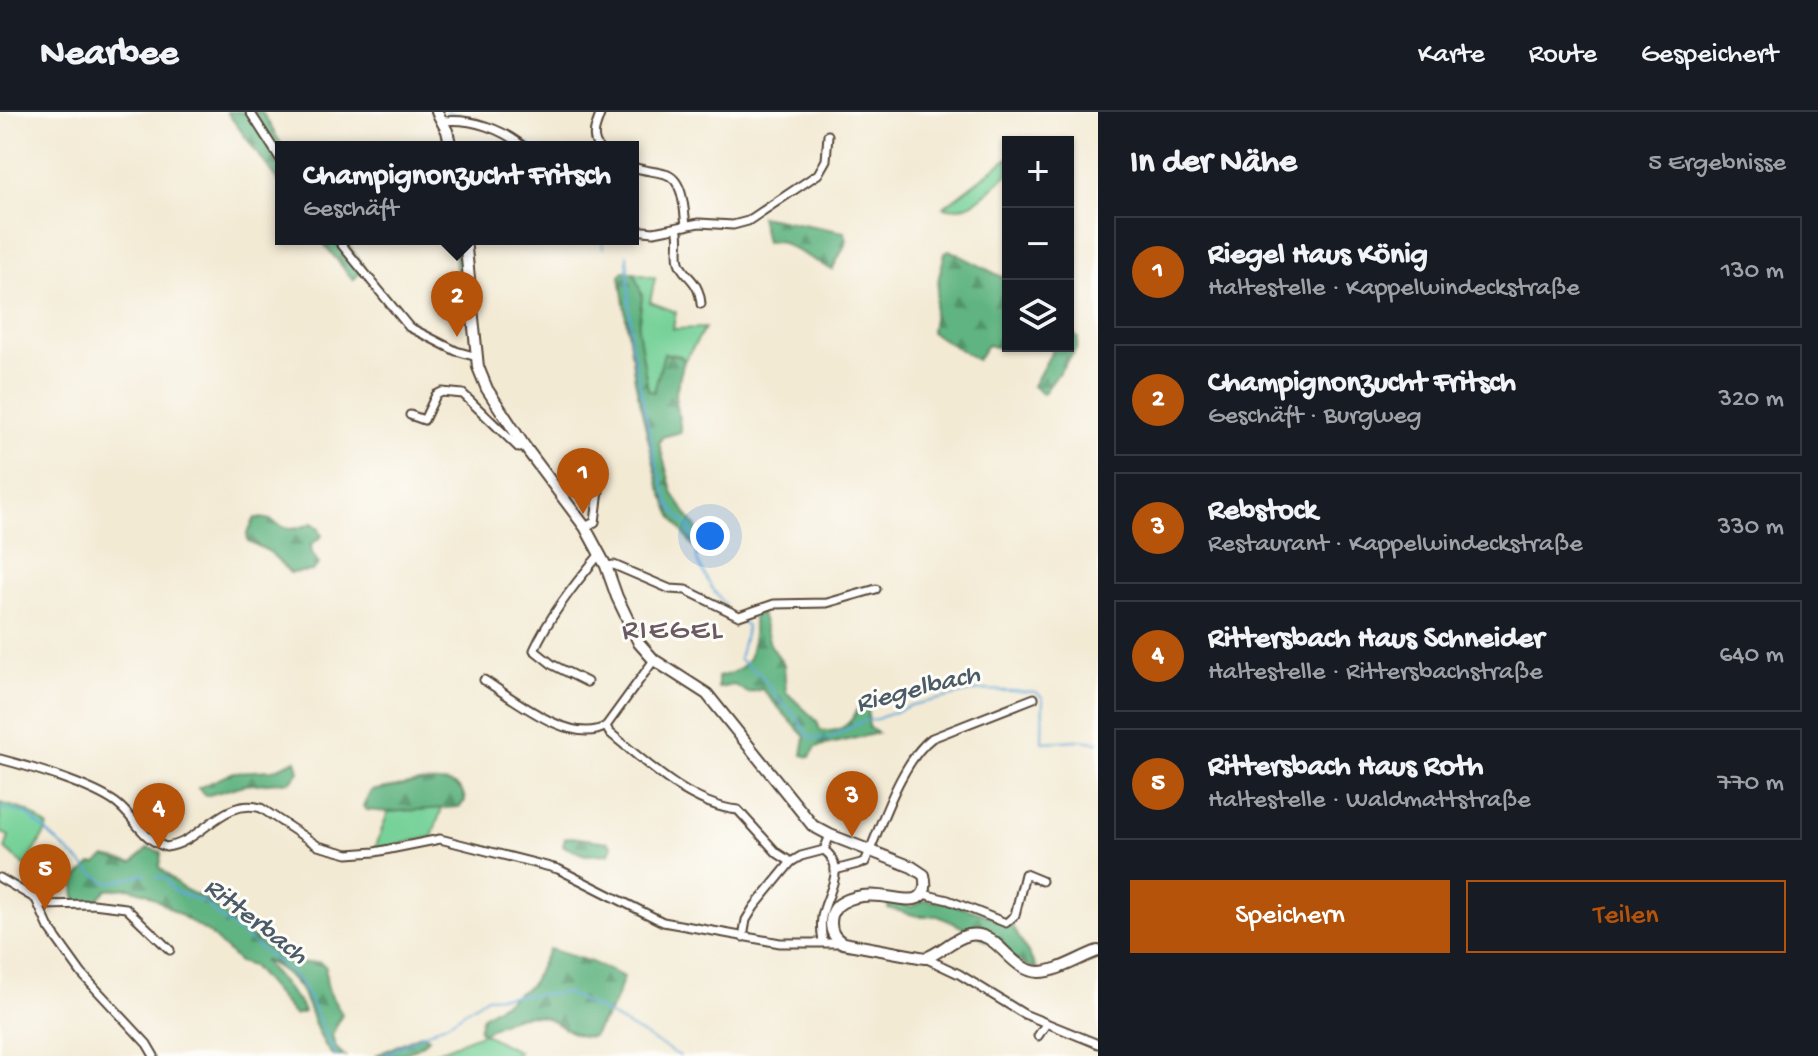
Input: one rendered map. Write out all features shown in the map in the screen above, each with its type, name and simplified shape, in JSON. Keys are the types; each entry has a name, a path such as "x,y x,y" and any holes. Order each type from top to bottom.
{"street":[{"path":"250,112 275,151"},
{"path":"593,141 601,112"},
{"path":"440,116 449,141"},
{"path":"440,116 497,129 515,141"},
{"path":"639,231 654,232 699,223 733,225 755,217 821,170 826,160 828,135"},
{"path":"639,168 674,178 686,226"},
{"path":"677,228 680,265 699,290 701,304"},
{"path":"342,245 409,327 456,351 477,357"},
{"path":"466,245 477,357 487,389 525,447 585,527 606,566 633,632 654,660 707,694 807,820 830,835 919,870 926,881 923,894"},
{"path":"410,415 424,420 436,395 442,392 463,394 509,441 519,448 525,447"},
{"path":"585,527 595,522 602,466"},
{"path":"587,682 553,665 534,650 576,581 600,554"},
{"path":"606,566 614,565 670,589 686,590 739,616 774,604 827,603 876,589"},
{"path":"484,680 560,726 583,732 599,731 606,726 654,660"},
{"path":"835,870 865,862 888,804 921,746 932,738 1034,698"},
{"path":"606,726 651,769 696,797 724,809 738,810 777,853 791,862"},
{"path":"0,759 27,766 114,802 143,834 166,847 184,841 223,813 254,806 318,846 335,851 365,853 440,839 456,842 558,869 663,922 780,943 843,943 925,958 959,974 1024,1014 1098,1044"},
{"path":"824,850 830,835"},
{"path":"743,937 746,920 754,907 791,862 824,850"},
{"path":"823,942 823,911 834,883 835,870 833,859 824,850"},
{"path":"843,943 836,939 831,925 833,910 845,901 876,894 910,900 923,894 948,900 1006,923 1015,915 1025,874 1042,881"},
{"path":"0,878 36,899 49,928 82,974 147,1044 154,1056"},
{"path":"40,905 93,904 126,908 170,950"},
{"path":"925,958 960,938 979,934 993,942 1015,963 1031,971 1049,971 1098,951"},
{"path":"1038,1036 1046,1024"}],"green space":[{"path":"227,112 262,112 279,141 275,141 275,177"},
{"path":"1002,163 1002,178 979,199 962,207 944,207"},
{"path":"760,216 845,232 847,241 832,270 779,241 766,242"},
{"path":"325,245 348,245 365,268 353,280"},
{"path":"454,245 462,245 467,306 460,307"},
{"path":"949,250 1002,277 1002,344 999,348 987,345 977,360 931,332 945,253"},
{"path":"624,271 634,273 642,296 638,329 648,390 654,392 664,353 681,357 684,361 675,395 681,432 662,437 659,443 673,494 707,544 699,555 672,516 659,486 635,380 620,276"},
{"path":"634,273 655,278 650,302 676,312 673,329 705,328 684,361 681,356 665,353 654,392 651,393 638,329 642,296"},
{"path":"1074,334 1078,338 1077,348 1043,394 1033,386 1052,352 1074,352"},
{"path":"255,518 292,529 312,523 318,527 322,536 311,545 319,564 312,571 290,573 270,552 248,541 247,534"},
{"path":"761,613 770,644 784,665 786,692 817,721 820,730 841,728 851,721 860,702 867,702 869,728 878,733 816,747 810,757 802,755 805,737 762,689 748,693 734,685 718,688 718,677 746,663 752,648 753,616"},
{"path":"296,760 299,771 291,781 244,785 206,796 198,788 234,772 273,770"},
{"path":"419,782 455,785 460,788 465,801 459,807 388,812 367,810 363,806 371,791"},
{"path":"0,803 27,811 48,827 26,867 5,849 9,836 0,832"},
{"path":"442,808 432,837 375,849 388,812"},
{"path":"565,838 608,842 612,846 609,854 585,855 563,846"},
{"path":"148,848 161,852 160,868 182,888 207,900 263,945 293,964 319,962 326,967 328,986 342,1014 332,1035 336,1048 345,1056 333,1056 317,1030 301,992 281,970 263,960 304,1012 294,1015 252,966 239,962 210,934 146,893 129,888 107,890 95,901 75,903 74,881 91,864 105,857 133,863"},
{"path":"926,900 948,903 1010,922 1037,969 1025,965 973,932 938,916 917,916 888,908 888,903 911,907"},
{"path":"549,949 591,962 624,977 613,1006 593,1036 578,1035 546,1018 532,1015 510,1020 483,1033 479,1030 483,1016 531,985"},
{"path":"483,1033 519,1052 517,1056 426,1056"},
{"path":"422,1034 429,1038 411,1051 375,1056"}],"waterway":[{"path":"447,112 478,120"},
{"name":"Riegelbach","path":"627,255 631,342 654,456 670,506 689,528 696,545 697,560 725,605"},
{"name":"Riegelbach","path":"738,618 747,626 739,659 762,676 777,698 796,716 809,737 829,739 862,721 877,719 912,705 980,690 1036,692 1043,698 1042,742 1098,742"},
{"path":"0,808 27,814 93,874 109,883 146,874"},
{"name":"Ritterbach","path":"156,876 165,878 174,891 204,902 302,984 336,1056"},
{"name":"Ritterbach","path":"382,1056 451,1021 487,997 566,993 680,1056"}],"place":[{"name":"Champignonzucht Fritsch","path":"457,337"},
{"name":"Riegel Haus König","path":"583,514"},
{"name":"Rebstock","path":"852,837"},
{"name":"Rittersbach Haus Schneider","path":"159,849"},
{"name":"Rittersbach Haus Roth","path":"45,910"}],"district":[{"name":"RIEGEL","path":"673,632"}]}
